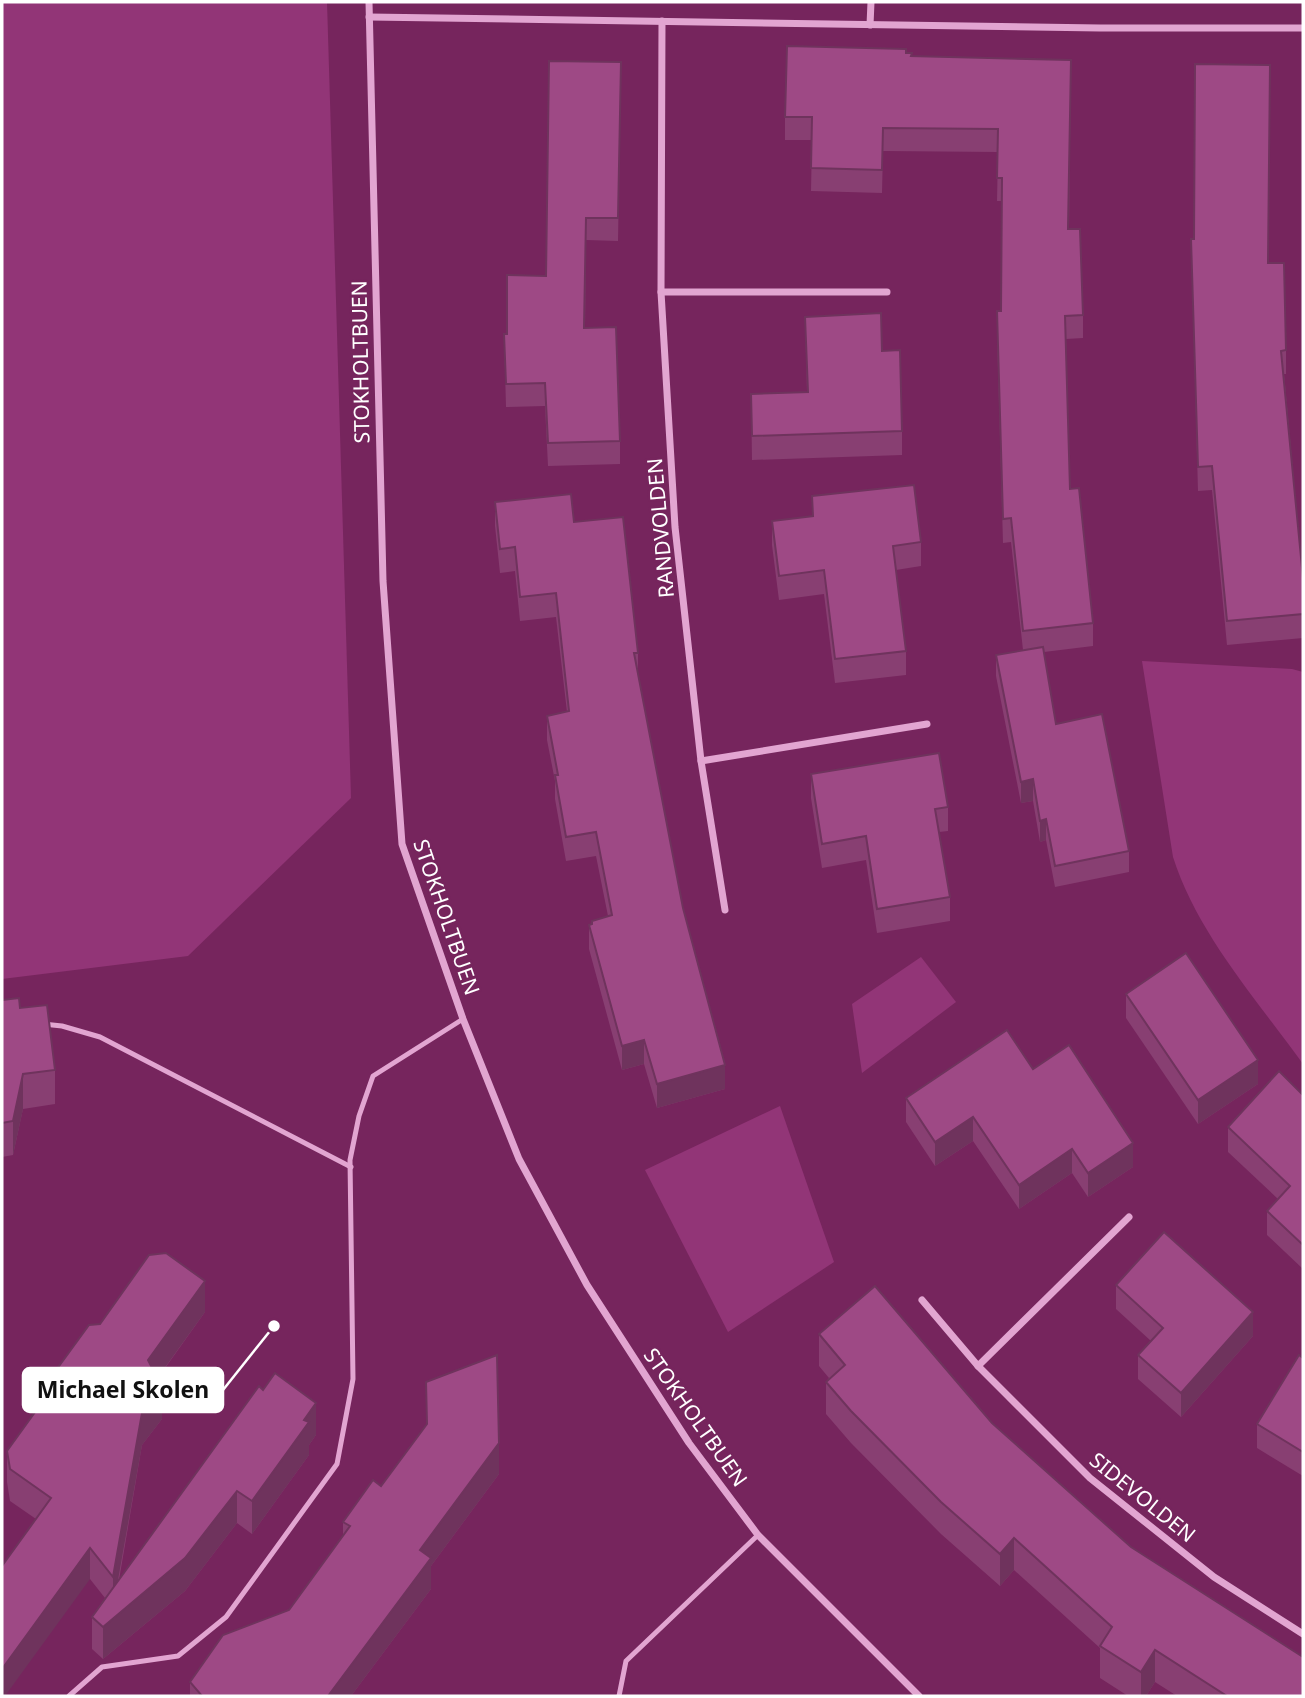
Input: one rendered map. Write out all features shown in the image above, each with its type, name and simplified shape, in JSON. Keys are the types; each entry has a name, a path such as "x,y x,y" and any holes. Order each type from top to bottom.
{"street":[{"name":"STOKHOLTBUEN","path":"369,2 383,580 402,844 463,1019 519,1159 587,1285 689,1443 758,1535 919,1696"},
{"path":"870,25 871,2"},
{"path":"369,17 1303,28"},
{"name":"RANDVOLDEN","path":"662,21 662,292 675,527 701,761 725,910"},
{"path":"662,292 887,292"},
{"path":"701,761 927,724"},
{"path":"978,1366 1129,1217"},
{"name":"SIDEVOLDEN","path":"922,1300 978,1366 1090,1478 1214,1577 1303,1633"}],"lane":[{"path":"69,1696 102,1667 178,1656 226,1617 337,1464 353,1379 351,1167 359,1116 373,1076 463,1019"},
{"path":"36,1023 62,1026 100,1037 351,1167"},
{"path":"619,1696 626,1661 758,1535"}],"shaded area":[{"path":"2,2 327,2 351,798 188,956 2,979"},
{"path":"1142,661 1292,669 1303,672 1303,1064 1230,965 1197,912 1184,885 1173,857"},
{"path":"921,957 956,1002 862,1073 852,1004"},
{"path":"780,1106 834,1262 728,1332 645,1170"}],"building":[{"path":"787,46 906,49 906,53 912,53 911,56 1071,60 1068,229 1080,229 1083,315 1065,316 1070,489 1079,488 1093,623 1023,631 1011,518 1003,519 997,311 1001,311 1002,178 997,178 998,129 883,128 882,170 811,168 812,117 785,117"},
{"path":"549,61 621,62 618,218 586,218 584,328 616,327 620,441 548,443 545,383 506,384 504,334 507,334 507,275 546,276"},
{"path":"1195,64 1270,65 1268,263 1284,263 1286,350 1281,351 1303,578 1303,614 1227,621 1212,466 1198,467 1191,239 1194,239"},
{"path":"881,313 882,351 900,350 902,431 752,436 751,394 808,392 805,317"},
{"path":"914,485 921,542 893,546 906,651 835,659 824,570 779,576 772,521 813,516 812,496"},
{"path":"571,494 574,522 623,517 638,653 634,653 683,908 725,1065 657,1084 644,1040 622,1046 589,925 592,921 612,915 596,832 566,837 547,716 569,711 556,593 520,597 515,547 500,549 495,502"},
{"path":"1043,647 1056,724 1102,714 1129,851 1055,866 1046,819 1040,821 1033,779 1021,782 996,655"},
{"path":"939,753 948,807 935,809 950,897 877,909 866,836 822,844 811,774"},
{"path":"1186,953 1258,1060 1198,1100 1126,994"},
{"path":"19,998 20,1008 47,1005 55,1070 23,1074 13,1121 2,1123 2,1000"},
{"path":"1007,1030 1033,1069 1069,1045 1133,1143 1088,1173 1072,1149 1019,1185 973,1117 935,1142 906,1098"},
{"path":"1279,1071 1303,1095 1303,1245 1267,1211 1290,1186 1228,1127"},
{"path":"1164,1232 1253,1312 1181,1393 1138,1355 1163,1328 1116,1285"},
{"path":"166,1253 205,1281 148,1360 162,1387 142,1413 113,1577 90,1548 2,1669 2,1566 51,1498 10,1469 7,1451 56,1383 54,1373 89,1325 100,1324 149,1255"},
{"path":"875,1286 992,1423 1131,1547 1303,1657 1303,1696 1227,1696 1155,1650 1141,1672 1100,1646 1112,1627 1014,1538 1000,1554 941,1502 826,1382 845,1365 819,1334"},
{"path":"497,1355 499,1443 420,1550 431,1558 328,1696 202,1696 190,1682 223,1635 289,1610 350,1526 343,1522 373,1480 381,1486 427,1424 426,1382"},
{"path":"1299,1355 1303,1358 1303,1452 1257,1424"},
{"path":"275,1373 316,1403 304,1420 309,1422 252,1501 237,1491 185,1558 103,1627 92,1617 259,1386 263,1390"}],"place":[{"name":"Michael Skolen","path":"274,1326"}]}
